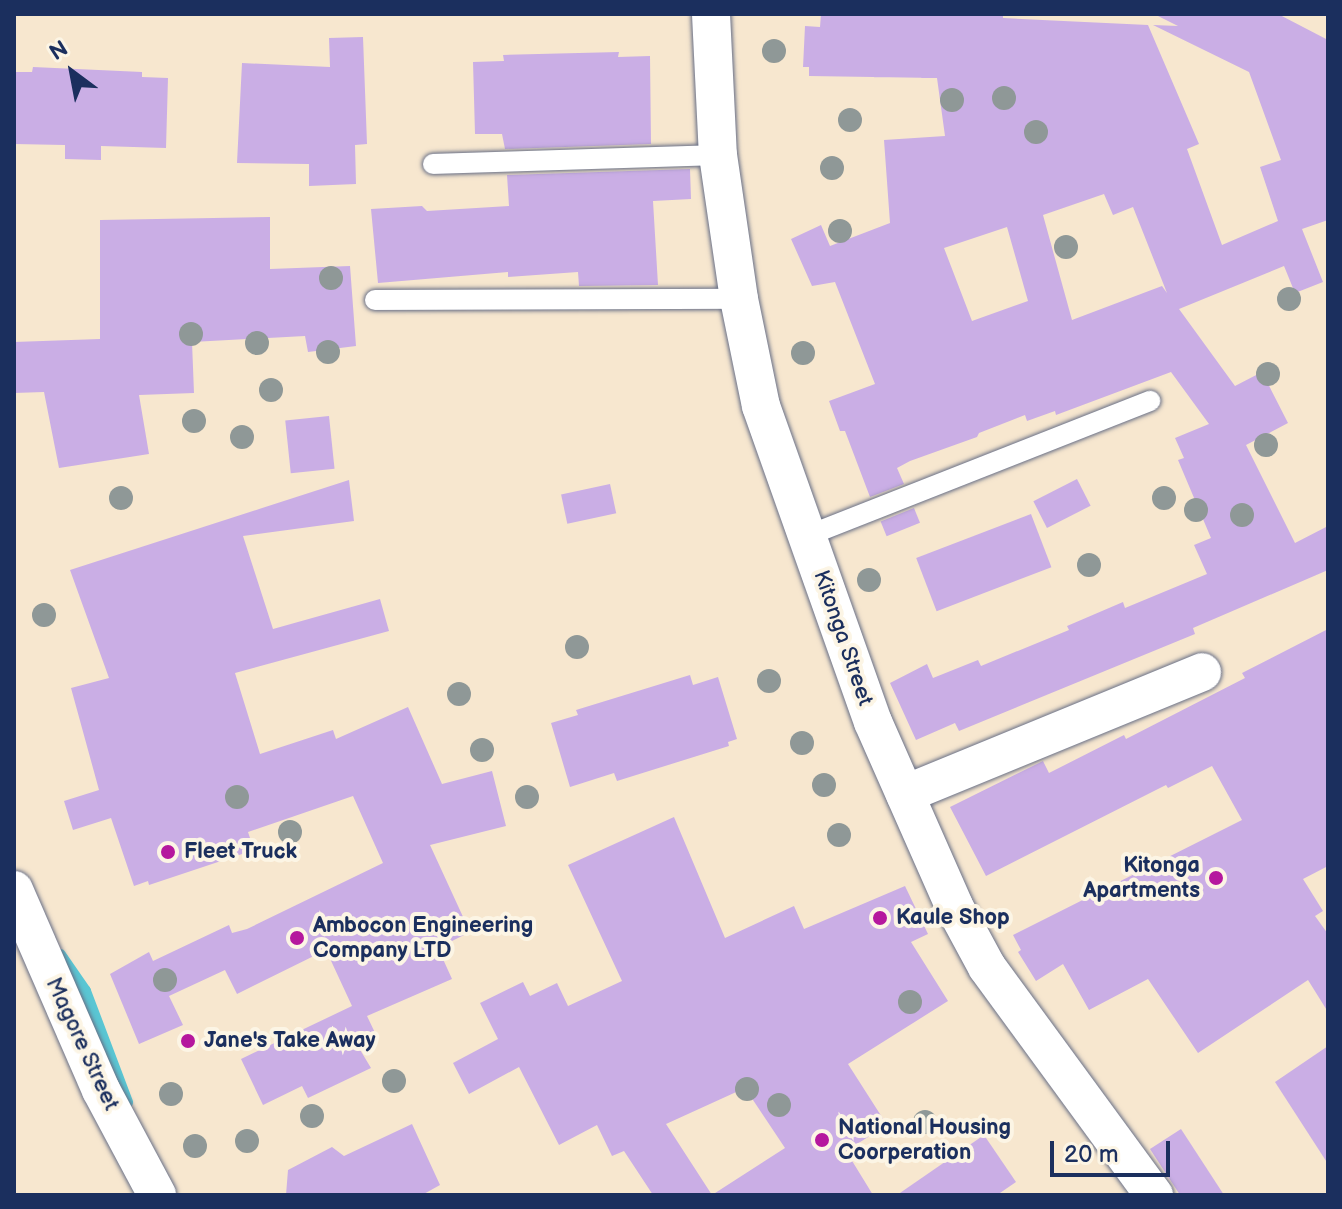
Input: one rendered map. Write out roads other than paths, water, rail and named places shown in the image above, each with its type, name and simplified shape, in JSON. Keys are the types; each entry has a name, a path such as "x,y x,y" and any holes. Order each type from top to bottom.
{"street":[{"name":"Kitonga Street","path":"711,14 718,155 739,299 761,406 873,722 954,906 987,967 1154,1195"},
{"path":"905,794 1202,672"},
{"name":"Magore Street","path":"14,890 101,1090 157,1195"}],"lane":[{"path":"433,164 718,155"},
{"path":"375,300 739,299"},
{"path":"807,536 1150,401"}],"waterway":[{"path":"60,955 85,991 127,1102"}],"place":[{"name":"Fleet Truck","path":"168,852"},
{"name":"Kitonga Apartments","path":"1216,878"},
{"name":"Kaule Shop","path":"880,918"},
{"name":"Ambocon Engineering Company LTD","path":"297,938"},
{"name":"Jane's Take Away","path":"188,1041"},
{"name":"National Housing Coorperation","path":"822,1140"}]}
